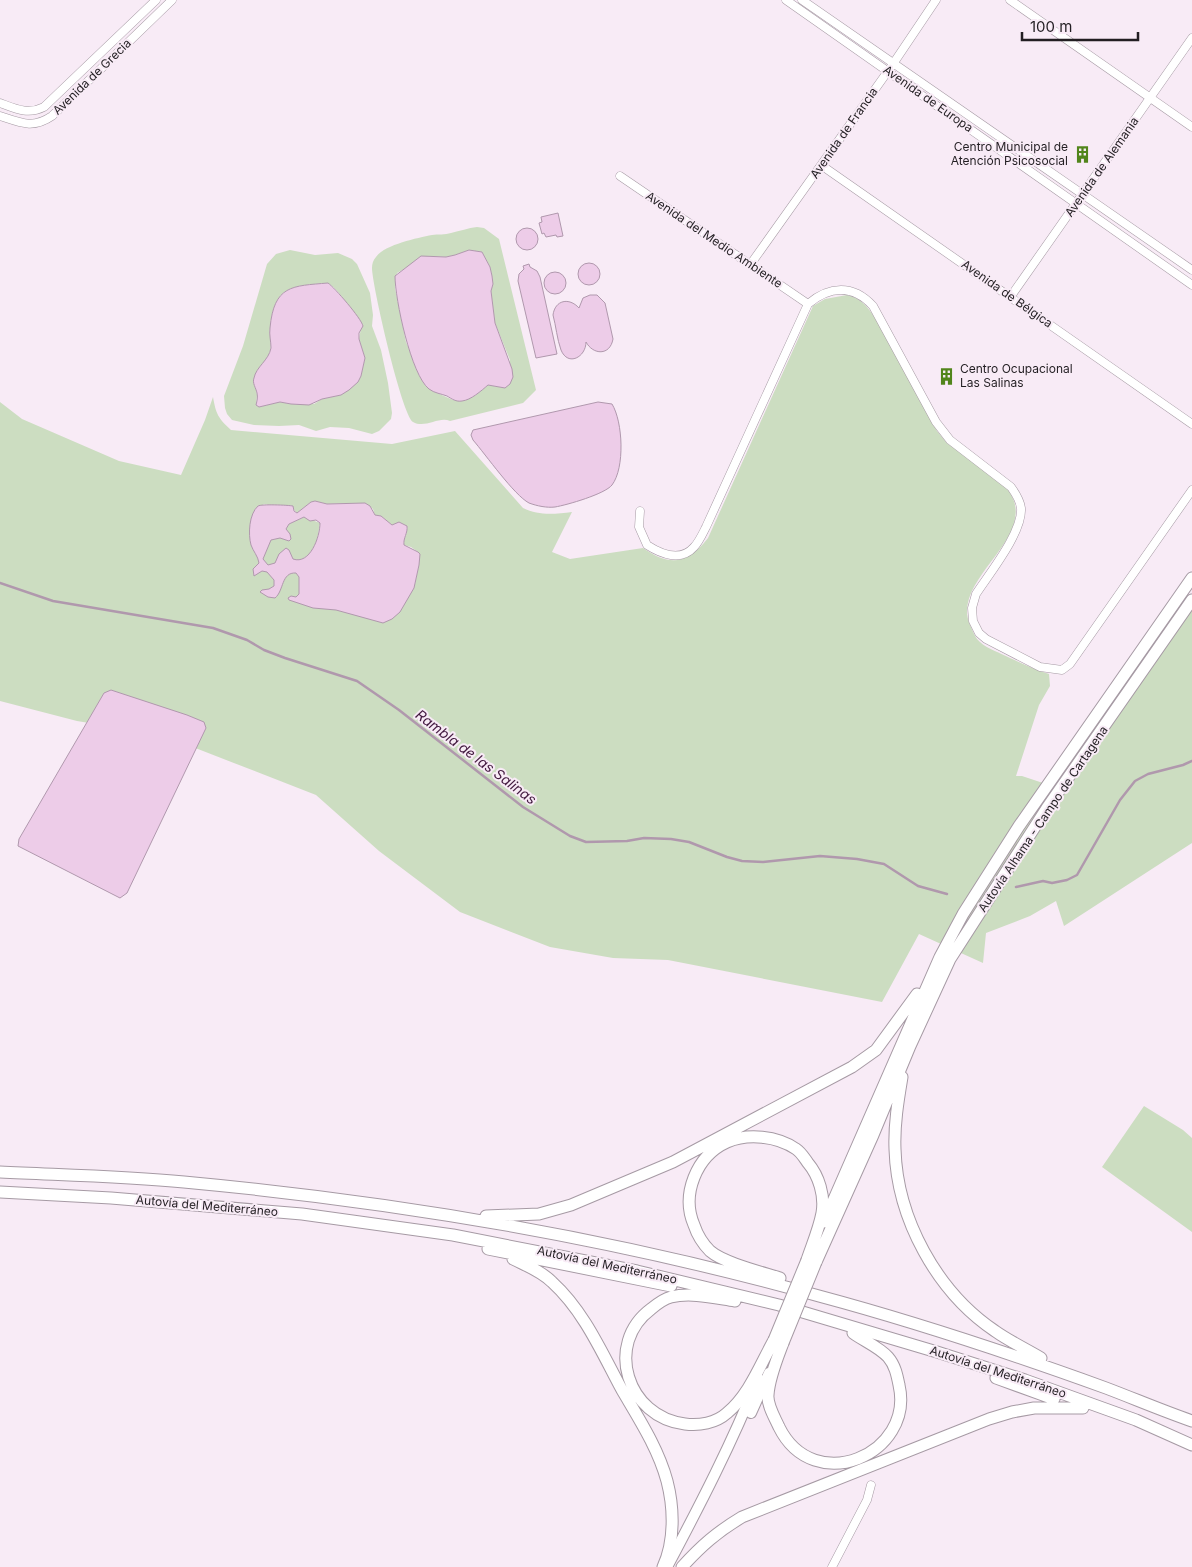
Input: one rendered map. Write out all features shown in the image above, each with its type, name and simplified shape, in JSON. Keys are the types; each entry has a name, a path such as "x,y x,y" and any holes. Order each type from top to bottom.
{"highway":[{"name":"Autovía Alhama - Campo de Cartagena","path":"940,957 963,914 1019,826 1192,578"},
{"name":"Autovía Alhama - Campo de Cartagena","path":"910,1046 956,950 1047,808 1192,600"},
{"path":"460,1217 540,1214 571,1205 673,1162 852,1067 876,1050 914,1000 933,962 940,957"},
{"path":"735,1301 693,1296 670,1297 640,1317 629,1337 626,1368 632,1389 644,1405 658,1416 673,1423 694,1425 713,1422 726,1415 742,1399 778,1342 940,957"},
{"path":"811,1261 873,1135 910,1046"},
{"path":"910,1046 895,1117 895,1151 902,1197 919,1243 945,1286 969,1309 994,1330 1041,1358"},
{"path":"811,1261 822,1212 822,1189 813,1169 797,1150 776,1140 752,1136 727,1142 711,1153 698,1169 689,1195 690,1218 697,1234 710,1251 727,1260 789,1282 1041,1358 1192,1416"},
{"name":"Autovía del Mediterráneo","path":"0,1172 182,1182 352,1201 541,1231 721,1270 820,1296 991,1348 1192,1421"},
{"name":"Autovía del Mediterráneo","path":"0,1192 111,1198 302,1214 453,1235 637,1270 713,1288 849,1325 1016,1377 1136,1420 1192,1445"},
{"path":"226,1208 260,1215 446,1241 701,1292 916,1351 1082,1408 1192,1449"},
{"path":"499,1251 537,1270 552,1282 572,1304 586,1325 655,1448 667,1484 672,1513 671,1538 665,1567"},
{"path":"778,1342 767,1396 781,1431 806,1458 825,1464 843,1463 864,1457 881,1444 893,1429 900,1411 902,1396 896,1371 887,1357 853,1333"},
{"path":"682,1567 703,1544 720,1530 742,1517 924,1444 1012,1412 1034,1408 1082,1408"}],"main road":[{"path":"665,1567 704,1499 778,1342"},
{"path":"672,1567 708,1502 746,1425 778,1342"}],"street":[{"name":"Avenida de Grecia","path":"0,104 26,112 36,112 44,107 156,0"},
{"name":"Avenida de Grecia","path":"0,116 31,124 48,119 172,0"},
{"name":"Avenida de Europa","path":"786,0 891,67 1192,270"},
{"name":"Avenida de Europa","path":"802,0 1076,203 1192,285"},
{"name":"Avenida de Francia","path":"750,265 891,67 936,0"},
{"path":"1010,0 1192,127"},
{"name":"Avenida de Alemania","path":"1011,296 1192,38"},
{"name":"Avenida de Bélgica","path":"822,165 1192,424"},
{"name":"Avenida del Medio Ambiente","path":"620,176 808,304"},
{"path":"640,511 639,527 647,545 667,555 681,555 690,552 696,546 808,304 818,296 839,290 858,293 863,296 878,315 936,422 950,440 1011,487 1018,496 1021,510 1017,530 976,594 972,615 973,621 979,633 986,639 1040,667 1062,670 1074,660 1192,490"},
{"path":"832,1567 868,1500 871,1485"}],"green space":[{"path":"477,227 484,228 499,239 536,390 523,403 450,421 441,420 418,424 413,422 408,414 395,375 373,279 373,262 380,253 401,243 426,236 449,234","holes":["469,250 482,252 490,267 492,276 493,284 491,291 495,323 510,360 505,388 488,385 476,395 462,401 453,400 435,392 421,377 406,342 395,288 397,273 429,256 446,257"]},
{"path":"290,250 315,255 338,253 352,259 357,264 370,293 373,315 372,326 381,350 392,413 391,419 379,431 372,434 349,428 330,427 316,431 299,425 254,425 232,420 227,414 224,396 243,346 267,264 276,254","holes":["328,283 347,304 361,328 359,339 365,358 361,376 341,395 322,399 314,404 280,402 259,407 256,405 257,395 254,378 270,351 270,328 276,303 281,296 295,287"]},
{"path":"847,295 856,298 867,307 875,318 937,431 947,443 1004,485 1015,503 1015,521 1007,538 973,589 967,607 970,625 977,638 983,644 1034,669 1049,674 1050,686 1039,705 1016,776 1022,776 1061,789 1094,731 1121,704 1192,602 1192,843 1064,926 1056,901 1030,916 986,933 983,963 919,934 882,1002 668,960 613,958 550,947 460,912 379,851 316,795 162,735 77,721 0,701 0,402 22,419 119,461 181,475 213,397 218,415 231,430 392,444 455,431 523,508 529,511 553,514 572,512 552,552 570,559 643,548 662,558 678,560 686,558 693,553 708,538 813,306 825,299","holes":["311,502 327,504 365,503 373,509 375,516 381,516 392,525 407,526 404,545 418,552 419,565 415,584 350,558 346,554 339,555 316,546 320,523 304,517 289,524 286,529 287,532 263,504 274,506 290,505 297,513"]},
{"path":"1144,1106 1183,1130 1192,1138 1192,1232 1102,1167"}],"shaded area":[{"path":"558,213 563,236 546,237 544,233 542,234 539,223 542,222 541,217"},
{"path":"527,228 535,231 538,239 535,247 527,250 519,247 516,239 519,231"},
{"path":"469,250 482,252 490,267 495,323 512,369 513,377 510,384 505,388 488,385 472,397 458,401 433,392 422,381 405,336 395,276 421,256 446,257"},
{"path":"589,263 597,266 600,274 597,282 589,285 581,282 578,274 581,266"},
{"path":"529,264 530,267 537,271 540,277 557,354 536,358 518,281 519,274 524,269 523,266"},
{"path":"555,272 563,275 566,283 563,291 555,294 547,291 544,283 547,275"},
{"path":"328,283 347,303 363,326 359,333 359,339 365,358 358,382 341,395 322,399 309,405 280,402 259,407 256,405 257,394 254,380 257,370 270,352 270,328 276,303 281,296 295,287"},
{"path":"597,295 605,303 613,339 611,345 601,352 593,349 586,342 580,356 572,359 568,358 561,350 553,315 554,310 559,303 567,301 579,308 583,298"},
{"path":"598,402 612,404 616,412 621,445 619,468 612,485 608,488 568,504 545,507 529,503 523,499 500,474 471,435 473,430"},
{"path":"311,502 327,504 365,503 370,506 375,515 381,516 392,525 399,522 407,526 404,545 420,554 419,565 414,588 400,612 392,619 383,623 336,610 313,608 289,600 288,598 291,596 296,597 299,594 299,577 296,573 291,573 285,579 275,598 268,597 260,592 274,586 274,580 267,572 262,571 254,576 253,569 259,563 251,545 250,535 251,519 255,510 260,505 293,506 294,511 297,513","holes":["304,517 310,521 316,520 320,523 320,529 316,542 309,554 299,560 293,559 286,548 279,554 275,563 268,565 263,559 271,540 280,538 289,541 291,539 290,534 286,529 289,524"]},
{"path":"111,690 187,715 204,722 206,728 127,893 120,898 18,846 19,839 104,693"}],"waterway":[{"name":"Rambla de las Salinas","path":"0,583 53,601 213,628 247,640 264,650 285,658 357,681 399,710 523,807 570,836 586,842 627,841 644,838 671,839 689,842 742,861 763,862 820,856 857,859 884,864 918,886 947,894"},
{"name":"Rambla de las Salinas","path":"1016,887 1043,881 1052,883 1067,880 1077,875 1120,800 1135,781 1148,774 1192,761"}],"place":[{"name":"Centro Municipal de Atención Psicosocial","path":"1082,154"},
{"name":"Centro Ocupacional Las Salinas","path":"946,376"}]}
